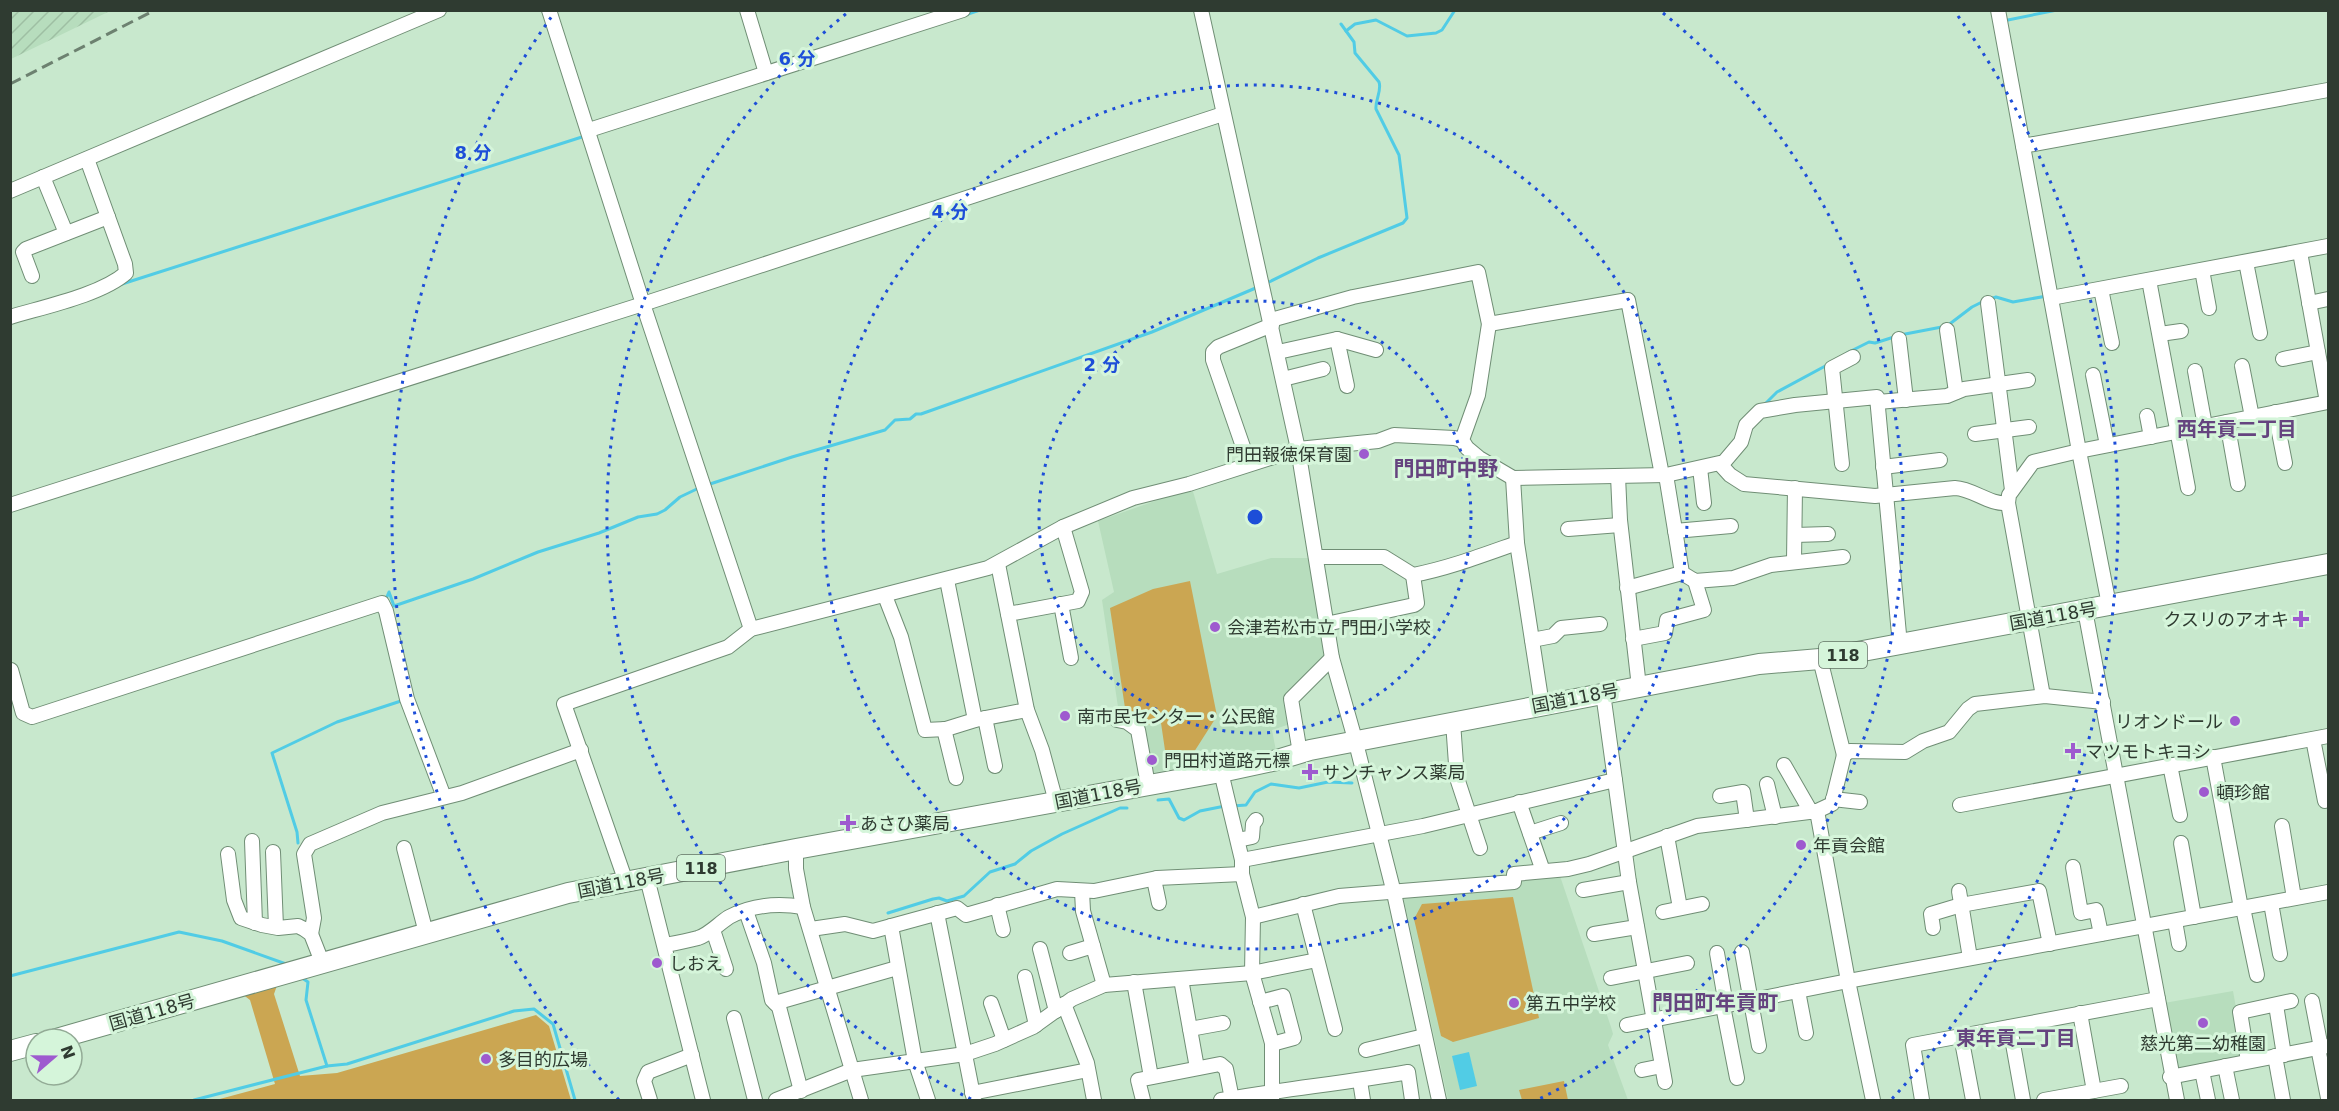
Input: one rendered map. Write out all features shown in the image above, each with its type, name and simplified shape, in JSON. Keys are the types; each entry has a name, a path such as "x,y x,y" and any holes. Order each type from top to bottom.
{"highway":[{"name":"国道118号","path":"84,1031 539,899 796,849 1221,772 1300,753 1603,693 1774,662 1820,659 1900,645 2328,564"}],"street":[{"path":"10,191 440,10"},
{"path":"549,10 643,304 751,629"},
{"path":"747,10 766,74"},
{"path":"589,130 963,10"},
{"path":"1201,10 1298,449 1332,658 1394,893 1439,1101"},
{"path":"1998,10 2109,605"},
{"path":"2023,146 2328,90"},
{"path":"10,505 643,304 1223,114"},
{"path":"10,317 91,291 126,273 125,264 87,159"},
{"path":"43,177 66,233"},
{"path":"32,276 23,252 26,249 108,217"},
{"path":"2051,298 2300,252 2328,249"},
{"path":"1720,464 1730,475 1744,484 1856,496 1886,496 1955,488 1967,489 1996,503 2010,497 2033,462 2107,445 2328,402 2300,252"},
{"path":"2246,262 2260,333"},
{"path":"2202,270 2209,308"},
{"path":"1249,464 1213,360 1213,352 1218,347 1271,322 1353,297 1478,272 1489,324 1478,394 1462,440"},
{"path":"2149,280 2188,488"},
{"path":"2101,289 2112,343"},
{"path":"2309,303 2328,299"},
{"path":"1489,324 1628,300 1682,573"},
{"path":"1988,303 2005,431 2010,497 2043,696"},
{"path":"1947,330 1956,392"},
{"path":"2160,334 2181,331"},
{"path":"1278,352 1337,339 1376,350"},
{"path":"1337,339 1347,386"},
{"path":"1899,339 1906,400"},
{"path":"2283,359 2318,352"},
{"path":"1842,464 1832,368 1853,357"},
{"path":"2242,366 2252,417"},
{"path":"1283,379 1323,369"},
{"path":"2195,371 2205,426"},
{"path":"2093,375 2107,445"},
{"path":"1878,402 1947,396 1998,383 2028,380"},
{"path":"626,882 564,704 728,646 751,629 947,580 998,564 1063,527 1133,498 1189,484 1298,449 1378,441 1394,435 1454,438 1462,440 1467,448 1479,458 1513,478 1664,475 1720,464 1731,456 1741,442 1746,425 1760,411 1794,405 1877,397 1900,645"},
{"path":"2275,412 2285,463"},
{"path":"2147,416 2151,437"},
{"path":"2227,422 2238,484"},
{"path":"1975,434 2029,427"},
{"path":"1883,466 1940,460"},
{"path":"1700,468 1704,503"},
{"path":"1618,476 1620,525 1638,687"},
{"path":"1513,478 1517,543 1542,705"},
{"path":"1794,561 1795,488"},
{"path":"1568,529 1620,525"},
{"path":"1675,531 1731,526"},
{"path":"1008,614 1078,602 1082,592 1063,527"},
{"path":"1795,535 1828,534"},
{"path":"1317,557 1384,557 1413,575 1438,567 1452,566 1517,543"},
{"path":"1627,588 1682,573 1695,580 1733,578 1760,568 1794,561 1843,557"},
{"path":"998,564 1027,710 1042,750 1056,802"},
{"path":"1326,624 1414,605 1417,603 1413,575"},
{"path":"947,580 980,719 995,766"},
{"path":"1633,639 1665,633 1667,620 1704,610 1695,580"},
{"path":"885,596 901,637 925,730 944,729 1027,710"},
{"path":"10,659 23,712 32,717 382,603 386,611 407,699 444,797"},
{"path":"1061,604 1071,658"},
{"path":"2085,610 2177,1101"},
{"path":"1532,640 1553,636 1561,628 1600,624"},
{"path":"1300,753 1291,699 1332,658"},
{"path":"1253,917 1339,896 1514,882 1514,874 1579,867 1697,826 1814,812 1832,804 1844,755 1820,659"},
{"path":"1603,693 1629,882 1665,1082"},
{"path":"1844,755 1850,751 1864,750 1905,752 1923,741 1949,732 1975,704 2043,696 2103,702"},
{"path":"1117,720 1127,722 1138,730 1148,784"},
{"path":"1453,722 1457,778 1480,848"},
{"path":"944,729 956,778"},
{"path":"1960,805 2328,736"},
{"path":"2313,739 2325,801"},
{"path":"322,962 311,934 314,918 304,854 310,844 382,813 462,793 581,750"},
{"path":"2213,757 2257,975"},
{"path":"1784,765 1797,790 1814,812 1873,1101"},
{"path":"2170,765 2180,815"},
{"path":"1221,772 1238,840 1253,917 1252,973 1272,1044 1272,1096"},
{"path":"811,929 845,924 873,932 957,908 966,915 1057,889 1094,891 1157,878 1242,867 1615,780"},
{"path":"1767,784 1774,817"},
{"path":"1720,796 1743,792 1748,820"},
{"path":"1833,799 1860,802"},
{"path":"1519,802 1543,871"},
{"path":"1238,840 1252,837 1253,824 1256,820"},
{"path":"1530,833 1561,823"},
{"path":"2282,826 2294,898"},
{"path":"1667,836 1680,908"},
{"path":"252,842 255,922"},
{"path":"2181,843 2194,917"},
{"path":"404,848 426,933"},
{"path":"796,849 796,869 803,908 861,1101"},
{"path":"273,852 276,927"},
{"path":"228,854 234,900 241,918 276,927 298,926 311,934"},
{"path":"2073,867 2081,913 2096,910 2101,934"},
{"path":"647,878 692,1055 700,1100"},
{"path":"1157,878 1155,884 1159,903"},
{"path":"1583,890 1629,882"},
{"path":"1082,891 1083,911 1104,985"},
{"path":"1959,891 1970,958"},
{"path":"1933,928 1931,914 1961,905 2040,891 2050,944"},
{"path":"1627,1025 1848,981 2328,892"},
{"path":"2271,903 2280,954"},
{"path":"665,945 699,938 729,917 746,912 783,904 803,908"},
{"path":"1303,904 1335,1029"},
{"path":"1663,912 1702,904"},
{"path":"997,905 1003,930"},
{"path":"746,912 764,963 772,1000 778,1007 801,1091"},
{"path":"937,913 973,1097 1088,1070"},
{"path":"2175,921 2179,944"},
{"path":"891,926 915,1061 928,1101"},
{"path":"1594,934 1637,927"},
{"path":"713,930 726,969"},
{"path":"1070,953 1093,946"},
{"path":"1040,949 1060,1007 1087,1063 1094,1101"},
{"path":"1743,952 1759,1046"},
{"path":"1717,953 1737,1078"},
{"path":"776,1101 852,1070 965,1054 1036,1025 1085,992 1104,985 1252,973 1317,960"},
{"path":"1611,978 1687,963"},
{"path":"775,1003 897,968"},
{"path":"1025,977 1036,1025"},
{"path":"1181,979 1197,1068"},
{"path":"1134,982 1151,1077"},
{"path":"1798,991 1806,1033"},
{"path":"1260,1002 1283,996 1293,1038 1272,1044"},
{"path":"1922,1101 1913,1045 2158,999"},
{"path":"2248,1061 2240,1012 2291,1001"},
{"path":"2312,1001 2323,1047 2328,1098"},
{"path":"991,1003 1004,1040"},
{"path":"2276,1005 2283,1101"},
{"path":"2079,1014 2094,1091"},
{"path":"734,1018 755,1101"},
{"path":"1190,1029 1223,1023"},
{"path":"2010,1027 2023,1101"},
{"path":"1366,1050 1424,1036"},
{"path":"1961,1036 1973,1101"},
{"path":"2171,1077 2323,1047"},
{"path":"650,1101 644,1081 648,1072 692,1055"},
{"path":"1143,1101 1138,1080 1223,1065 1226,1100 1272,1096 1408,1072 1412,1101"},
{"path":"1642,1070 1662,1066"},
{"path":"2225,1066 2232,1101"},
{"path":"2202,1071 2208,1101"},
{"path":"1360,1081 1364,1101"},
{"path":"2044,1101 2071,1098 2121,1086"}],"shaded area":[{"path":"11,11 110,11 11,59"},
{"name":"会津若松市立 門田小学校","path":"1192,488 1217,574 1271,558 1311,558 1328,655 1286,699 1287,725 1272,730 1276,751 1151,773 1142,724 1138,717 1118,707 1102,600 1114,592 1098,521"},
{"path":"1190,581 1217,716 1194,752 1166,757 1161,723 1145,725 1140,715 1125,708 1110,608 1153,589"},
{"name":"第五中学校","path":"1560,876 1611,1027 1613,1034 1608,1045 1628,1100 1448,1100 1403,896 1519,888 1519,879"},
{"path":"1513,897 1539,1018 1453,1042 1441,1036 1414,919 1422,904"},
{"path":"280,977 274,994 300,1076 337,1073 536,1015 549,1026 571,1100 216,1100 275,1084 250,1000 237,990"},
{"name":"慈光第二幼稚園","path":"2233,991 2245,1058 2177,1070 2164,1003"},
{"path":"1564,1081 1568,1100 1522,1100 1519,1090"}],"water":[{"path":"1469,1052 1477,1086 1460,1090 1452,1056"}],"waterway":[{"path":"965,15 980,10"},
{"path":"1346,31 1355,24 1376,20 1407,36 1436,33 1442,30 1455,10"},
{"path":"2003,21 2057,10"},
{"path":"1267,283 1318,258 1403,223 1407,218 1399,155 1376,109 1379,82 1355,53 1354,42 1341,24"},
{"path":"122,284 585,136"},
{"path":"707,485 885,430 895,420 910,419 916,414 1152,332 1258,287"},
{"path":"1990,299 1996,297 2013,302 2047,296"},
{"path":"1900,335 1947,326 1984,301"},
{"path":"1847,353 1869,342 1875,343 1894,337"},
{"path":"1764,405 1777,392 1829,364"},
{"path":"386,599 389,592 394,606 638,517 657,514 680,497 701,487"},
{"path":"298,843 297,832 272,753 337,722 404,700"},
{"path":"1233,806 1246,805 1255,792 1271,784 1299,788 1328,782 1352,783"},
{"path":"1158,800 1169,799 1179,818 1184,820 1200,811 1225,806"},
{"path":"888,913 933,899 939,898 947,901 964,896 990,872 1015,864 1031,851 1062,834 1120,808 1127,808"},
{"path":"10,976 179,932 222,941 286,964"},
{"path":"302,978 308,982 306,1000 327,1066"},
{"path":"194,1100 327,1066 347,1064 514,1011 534,1009 553,1024 575,1100"}],"railway":[{"path":"10,84 155,10"}],"place":[{"name":"門田報徳保育園","path":"1364,454"},
{"name":"クスリのアオキ","path":"2301,619"},
{"name":"会津若松市立 門田小学校","path":"1215,627"},
{"name":"南市民センター・公民館","path":"1065,716"},
{"name":"リオンドール","path":"2235,721"},
{"name":"マツモトキヨシ","path":"2073,751"},
{"name":"門田村道路元標","path":"1152,760"},
{"name":"サンチャンス薬局","path":"1310,772"},
{"name":"頓珍館","path":"2204,792"},
{"name":"あさひ薬局","path":"848,823"},
{"name":"年貢会館","path":"1801,845"},
{"name":"しおえ","path":"657,963"},
{"name":"第五中学校","path":"1514,1003"},
{"name":"慈光第二幼稚園","path":"2203,1023"},
{"name":"多目的広場","path":"486,1059"}],"district":[{"name":"西年貢二丁目","path":"2237,429"},
{"name":"門田町中野","path":"1446,469"},
{"name":"門田町年貢町","path":"1715,1003"},
{"name":"東年貢二丁目","path":"2016,1038"}]}
